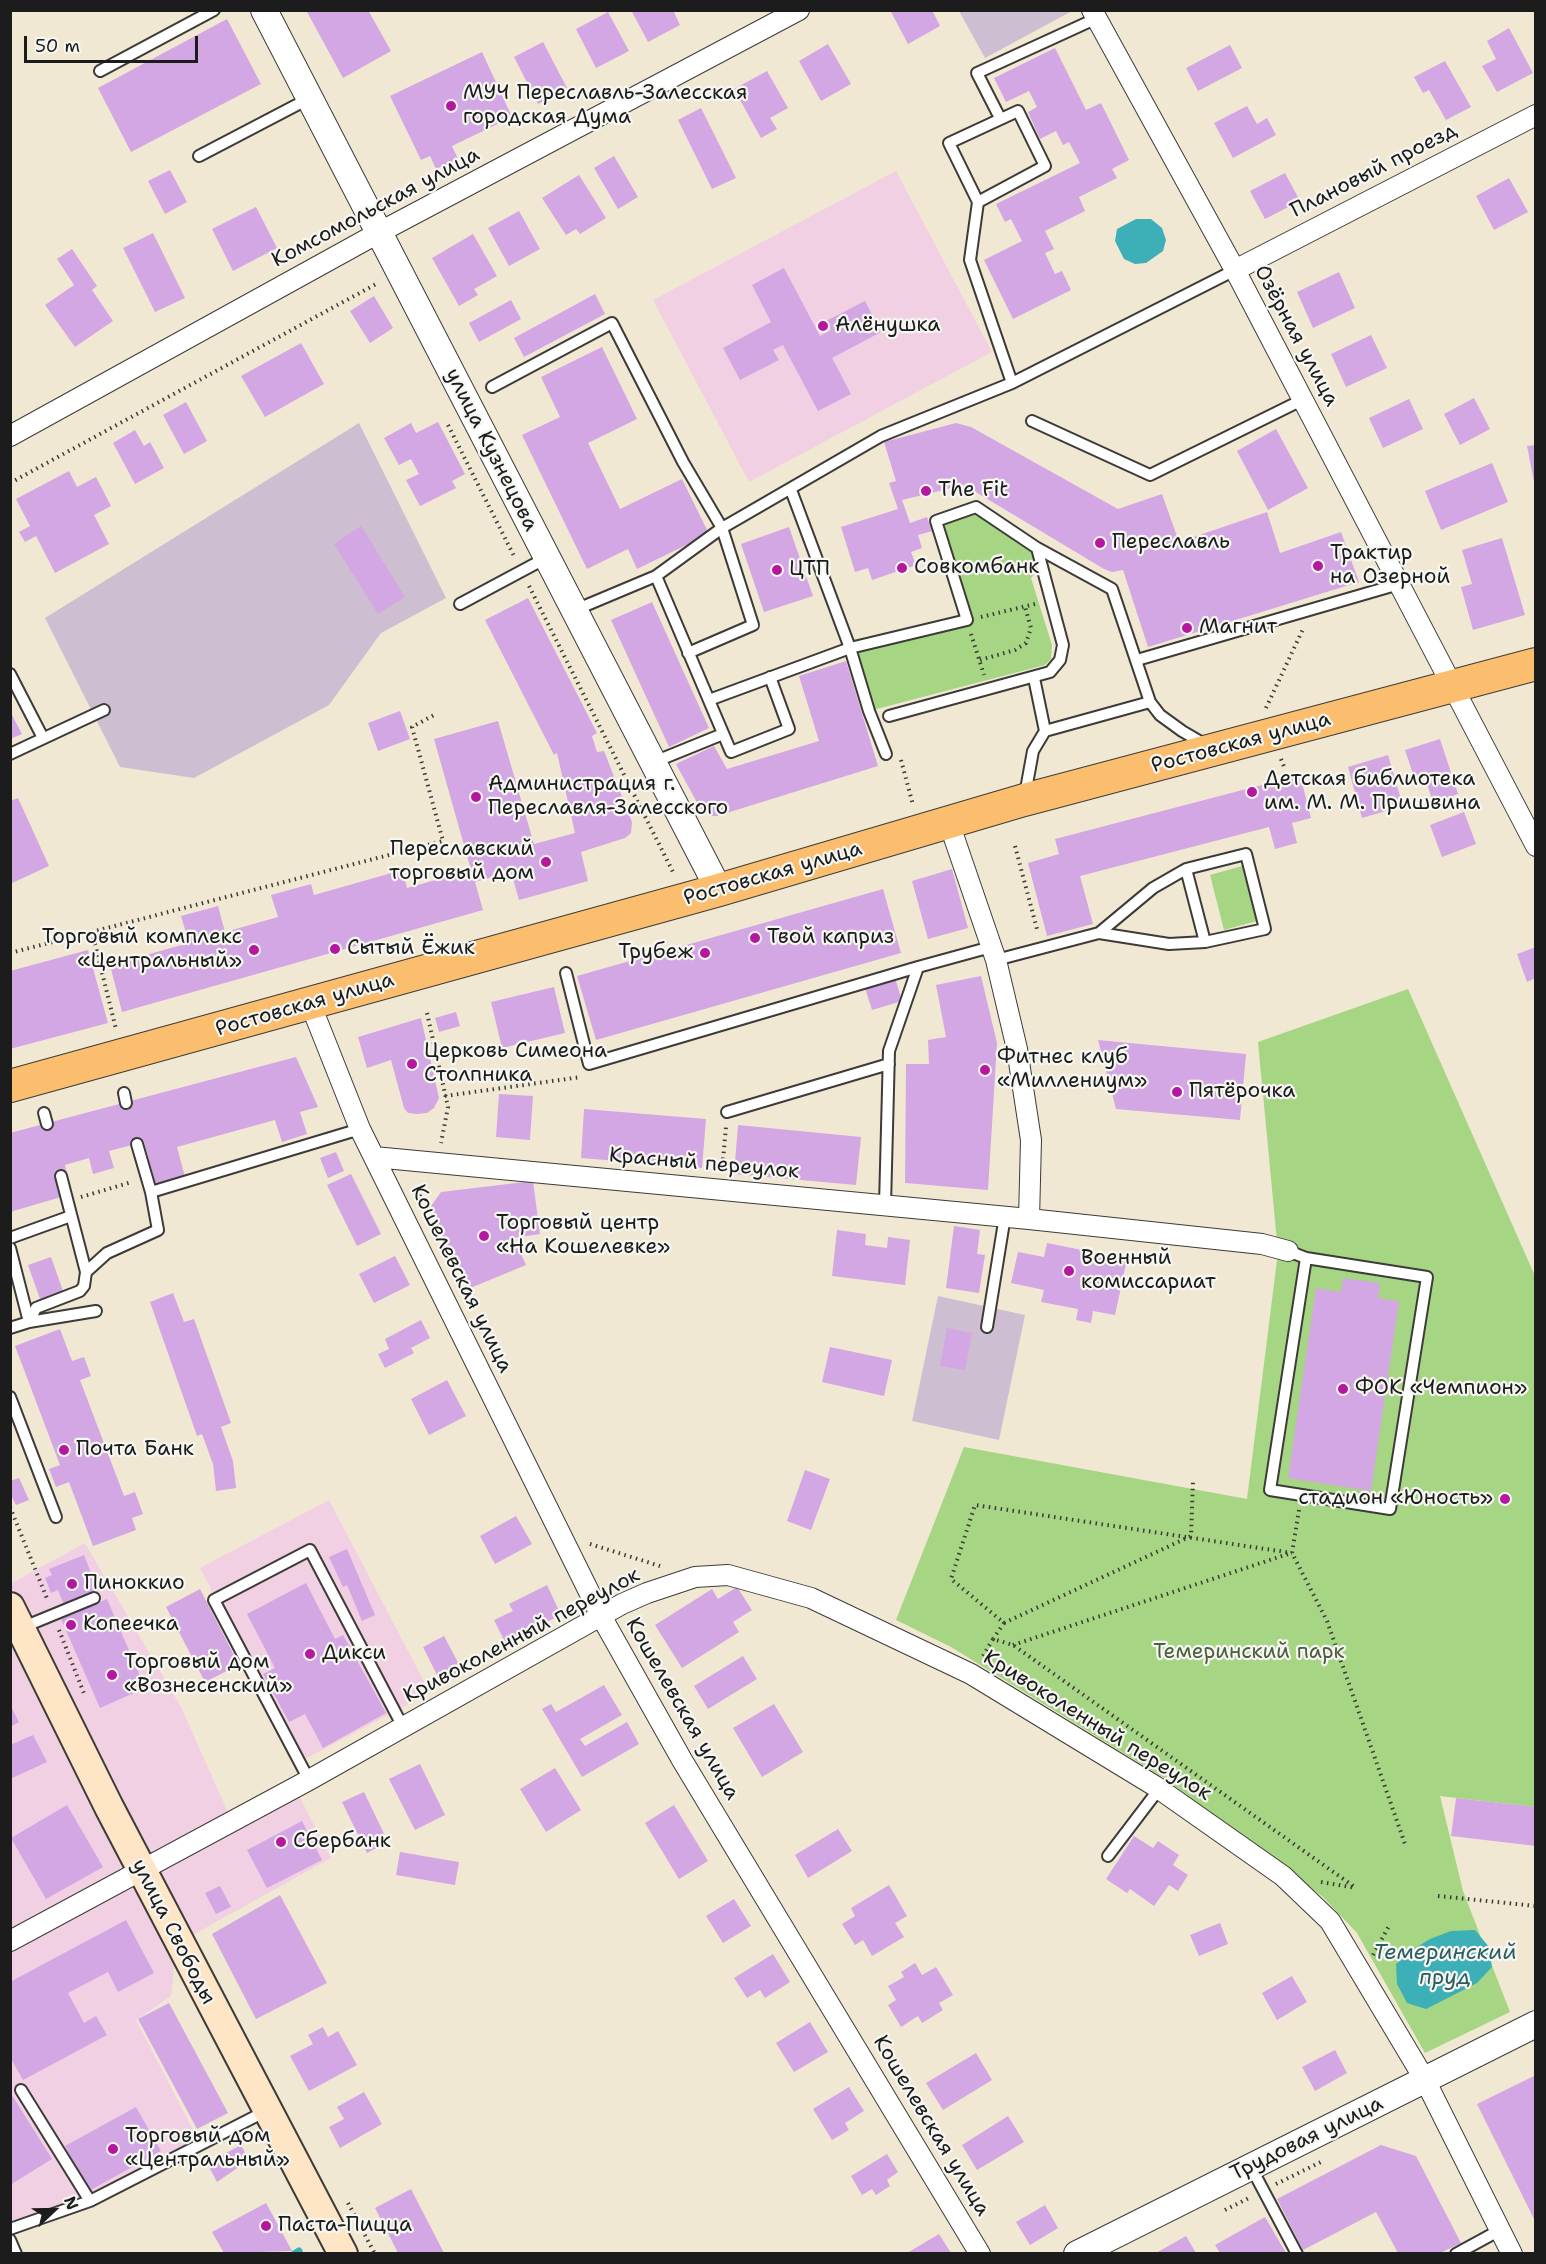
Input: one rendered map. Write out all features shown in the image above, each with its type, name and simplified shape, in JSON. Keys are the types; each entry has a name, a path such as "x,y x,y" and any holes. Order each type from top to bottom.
{"main road":[{"name":"Ростовская улица","path":"10,1086 719,890 1024,800 1536,664"},
{"name":"улица Свободы","path":"16,1618 141,1870 266,2111 343,2253"}],"street":[{"name":"Комсомольская улица","path":"10,436 380,232 799,10"},
{"name":"улица Кузнецова","path":"270,15 310,98 573,611 719,890"},
{"name":"Озёрная улица","path":"1094,15 1235,270 1536,846"},
{"name":"Плановый проезд","path":"1235,270 1536,115"},
{"path":"949,823 994,953 1017,1049 1031,1140 1029,1218"},
{"name":"Кошелевская улица","path":"310,1003 360,1129 601,1616 682,1760 980,2253"},
{"name":"Красный переулок","path":"374,1157 1029,1218 1262,1244 1297,1254"},
{"name":"Кривоколенный переулок","path":"10,1941 309,1780 601,1616 647,1593 695,1577 728,1575 811,1598 971,1674 1159,1789 1283,1876 1330,1921 1363,1975 1425,2080 1512,2253"},
{"name":"Трудовая улица","path":"1077,2253 1536,2024"}],"lane":[{"path":"100,71 214,10"},
{"path":"1000,118 977,73 1094,15"},
{"path":"199,156 310,98"},
{"path":"978,202 1045,166 1018,111 949,143 978,202 970,260 1012,382"},
{"path":"573,611 656,576 723,528 881,436 1012,382 1235,270"},
{"path":"492,387 612,323 683,462 723,528 753,625 688,653"},
{"path":"1032,422 1150,475 1302,400"},
{"path":"791,490 850,648 869,711 886,754"},
{"path":"709,700 850,648 967,620 936,521 976,507 1037,548 1112,588 1150,702 1160,715 1214,750"},
{"path":"889,716 1050,672 1060,660 1063,645 1037,548"},
{"path":"460,604 546,558"},
{"path":"656,576 731,752 789,729 770,677"},
{"path":"1137,660 1399,584"},
{"path":"10,674 43,738"},
{"path":"1034,678 1046,731"},
{"path":"1024,800 1033,751 1046,731 1150,702"},
{"path":"10,754 104,710"},
{"path":"652,763 723,734"},
{"path":"566,973 589,1064 918,967 994,953 1042,948 1100,933 1169,944 1205,942 1265,929 1246,854 1186,869 1153,888 1100,933"},
{"path":"1186,869 1205,942"},
{"path":"885,1205 890,1051 918,967"},
{"path":"727,1112 889,1064"},
{"path":"151,1192 360,1129"},
{"path":"86,1272 107,1253 158,1230 138,1144"},
{"path":"29,1322 36,1308 80,1290 84,1286 86,1272 61,1176"},
{"path":"10,1238 71,1216"},
{"path":"987,1327 1005,1216"},
{"path":"10,1248 29,1322"},
{"path":"1297,1254 1426,1277 1390,1509 1270,1490 1297,1254"},
{"path":"10,1328 29,1322 96,1311"},
{"path":"10,1397 56,1517"},
{"path":"309,1780 214,1600 310,1550 403,1727"},
{"path":"16,1618 53,1615 94,1598"},
{"path":"1108,1856 1159,1789"},
{"path":"21,2090 90,2201"},
{"path":"10,2229 90,2201 266,2111"},
{"path":"1250,2167 1297,2253"},
{"path":"1455,2253 1500,2230"},
{"path":"10,2240 16,2253"}],"path":[{"path":"10,483 378,284"},
{"path":"1025,607 1031,628 1026,643 1015,650 980,660 967,620 1052,600"},
{"path":"1265,707 1313,609"},
{"path":"10,952 443,841 412,727 436,714"},
{"path":"1015,846 1042,948"},
{"path":"92,932 117,1029"},
{"path":"406,1223 436,1162 448,1107 427,1013"},
{"path":"445,1096 580,1078 589,1064"},
{"path":"720,1190 727,1112"},
{"path":"67,1202 147,1178"},
{"path":"1191,1536 1193,1480"},
{"path":"1300,1503 1292,1553 1327,1621 1405,1844"},
{"path":"1004,1623 951,1579 975,1505 1292,1553"},
{"path":"10,1507 86,1697"},
{"path":"561,1535 695,1577"},
{"path":"971,1674 1004,1623 1191,1536"},
{"path":"1013,1645 1292,1553"},
{"path":"993,1639 1013,1645 1356,1888"},
{"path":"1438,1896 1536,1906"},
{"path":"1363,1975 1389,1926"},
{"path":"347,2202 375,2253"}],"shaded area":[{"path":"959,11 1072,11 985,58"},
{"name":"Алёнушка","path":"896,171 992,352 749,482 653,300"},
{"path":"359,423 446,598 381,633 329,705 194,778 120,767 45,618"},
{"path":"938,1296 1025,1315 999,1440 912,1421"},
{"path":"329,1500 430,1693 301,1761 200,1568"},
{"path":"85,1543 181,1707 230,1817 294,1786 331,1858 177,1944 171,1996 136,2020 201,2145 90,2201 10,2229 10,1584"}],"green space":[{"path":"976,508 1037,548 1042,565 1031,578 1052,645 1051,659 1045,665 869,711 850,648 967,620 937,521"},
{"path":"1242,866 1257,921 1224,930 1210,875"},
{"name":"Темеринский парк","path":"1408,989 1535,1276 1535,1807 1440,1796 1463,1891 1510,2012 1425,2053 1357,1933 1323,1897 1164,1778 951,1647 896,1620 964,1447 1247,1499 1278,1252 1258,1042"}],"water":[{"path":"1136,219 1151,219 1162,228 1166,240 1163,251 1146,263 1135,264 1124,259 1115,241 1117,229"},
{"name":"Темеринский пруд","path":"1475,1930 1489,1947 1492,1967 1477,1983 1426,2009 1407,2003 1397,1984 1396,1964 1412,1950 1430,1939 1451,1931"}],"building":[{"path":"306,10 368,10 391,51 343,78"},
{"path":"631,10 673,10 680,25 648,42"},
{"path":"890,10 932,10 940,26 908,44"},
{"path":"608,12 629,51 596,68 576,29"},
{"path":"227,19 261,84 131,152 98,88"},
{"path":"1509,28 1533,73 1497,92 1482,66 1496,59 1487,41"},
{"path":"543,42 567,88 538,104 514,57"},
{"path":"828,44 851,84 821,101 799,61"},
{"path":"1230,45 1242,68 1198,91 1186,68"},
{"path":"1055,48 1086,110 1101,103 1129,160 1112,169 1117,178 1079,197 1085,211 1045,231 1054,249 1045,253 1055,274 1062,271 1071,290 1013,319 984,260 1022,241 1011,219 1005,222 996,204 1080,163 1069,142 1063,145 1056,131 1040,139 1028,112 1037,107 1029,91 1006,102 994,78"},
{"name":"МУЧ Переславль-Залесская городская Дума","path":"482,52 512,117 452,146 458,159 436,169 430,156 421,160 390,96"},
{"path":"1445,61 1471,107 1446,120 1429,90 1423,93 1414,77"},
{"path":"767,71 788,108 770,118 777,129 761,138 734,89"},
{"path":"1247,106 1257,124 1267,118 1276,135 1233,158 1214,123"},
{"path":"701,108 736,178 712,189 678,120"},
{"path":"614,156 638,197 618,209 594,168"},
{"path":"170,170 187,202 165,214 148,181"},
{"path":"1285,173 1300,201 1265,219 1250,191"},
{"path":"579,175 606,218 580,234 576,229 566,235 542,198"},
{"path":"1509,178 1528,212 1494,230 1476,196"},
{"path":"256,207 277,248 233,271 212,229"},
{"path":"519,211 540,249 509,266 488,228"},
{"path":"153,233 185,298 155,312 123,248"},
{"path":"473,234 497,276 474,289 478,295 459,306 432,258"},
{"path":"72,249 97,286 92,290 113,321 75,347 45,305 74,285 57,259"},
{"path":"784,268 820,336 831,330 826,321 865,301 881,332 832,358 851,394 818,411 783,345 773,350 779,360 740,380 723,348 771,322 752,285"},
{"path":"1339,272 1355,308 1313,328 1297,292"},
{"path":"595,294 605,314 524,357 514,338"},
{"path":"374,296 393,328 370,343 350,311"},
{"path":"511,300 521,319 479,342 469,323"},
{"path":"1371,335 1387,368 1346,387 1331,354"},
{"path":"301,343 324,384 265,417 241,376"},
{"path":"602,347 637,419 588,443 620,509 682,479 709,534 637,569 628,549 587,569 522,435 560,417 541,377"},
{"path":"1474,398 1490,429 1460,445 1444,414"},
{"path":"1409,399 1423,429 1383,448 1369,418"},
{"path":"186,402 207,441 184,454 163,415"},
{"path":"438,422 465,474 452,481 456,488 420,506 406,480 419,474 411,459 399,465 384,438 411,423 416,433"},
{"path":"956,423 971,427 1118,509 1162,494 1179,542 1267,512 1280,553 1341,532 1359,582 1148,647 1123,570 1112,572 1104,569 964,485 902,500 910,523 927,517 932,531 918,535 922,548 911,552 916,565 872,580 868,568 855,572 841,527 898,509 889,483 896,481 884,442"},
{"path":"1276,429 1308,488 1268,510 1237,451"},
{"path":"135,430 144,446 150,442 164,468 135,484 113,443"},
{"path":"1536,445 1536,482 1534,482 1527,446"},
{"path":"1492,463 1508,502 1441,530 1425,491"},
{"path":"69,471 77,487 96,477 111,506 94,515 109,544 55,573 36,536 25,542 19,532 30,526 16,499"},
{"path":"361,526 405,597 378,614 334,544"},
{"name":"ЦТП","path":"789,527 813,596 764,612 741,544"},
{"path":"1502,538 1525,615 1473,630 1461,587 1472,584 1462,550"},
{"path":"528,598 597,733 592,736 597,752 604,751 632,822 631,833 625,838 581,852 588,881 519,900 511,872 475,882 483,910 122,1012 110,965 189,943 181,916 218,906 225,932 278,917 271,895 311,884 314,895 402,870 407,888 471,870 434,739 498,721 534,844 575,833 557,753 554,755 485,620"},
{"path":"652,602 709,728 669,747 611,620"},
{"path":"846,661 878,766 717,816 710,816 700,808 676,764 714,746 727,769 819,741 799,676"},
{"path":"10,711 22,734 10,739"},
{"path":"400,711 410,739 378,751 368,723"},
{"path":"1440,739 1458,794 1433,803 1425,777 1415,780 1405,750"},
{"path":"1388,755 1403,806 1362,818 1348,767"},
{"path":"1300,775 1311,818 1292,823 1297,843 1275,849 1269,827 1080,876 1093,924 1047,936 1028,863 1059,854 1055,839"},
{"path":"18,798 49,866 10,884 10,801"},
{"path":"1464,812 1476,844 1442,857 1430,825"},
{"path":"952,869 968,928 928,939 912,881"},
{"path":"883,889 901,953 596,1040 577,976"},
{"path":"1536,947 1536,978 1527,982 1517,954"},
{"path":"88,950 108,1023 10,1049 10,971"},
{"path":"981,976 997,1043 988,1190 905,1183 906,1064 929,1064 928,1040 946,1037 936,985"},
{"path":"895,978 902,1001 872,1010 865,988"},
{"path":"554,987 565,1033 502,1048 491,1002"},
{"path":"456,1012 460,1026 439,1032 435,1018"},
{"name":"Церковь Симеона Столпника","path":"421,1018 439,1098 434,1108 427,1113 417,1114 408,1113 404,1108 391,1060 367,1068 358,1037"},
{"name":"Пятёрочка","path":"1098,1040 1246,1054 1240,1120 1116,1109"},
{"path":"296,1057 318,1107 300,1112 307,1134 282,1142 275,1120 177,1147 185,1177 156,1185 144,1142 109,1151 114,1168 93,1174 89,1158 65,1165 67,1174 55,1177 61,1197 10,1212 10,1133"},
{"path":"499,1094 533,1096 530,1140 496,1137"},
{"path":"584,1109 706,1119 702,1168 581,1158"},
{"path":"738,1125 861,1137 856,1185 734,1174"},
{"path":"336,1152 344,1171 328,1178 320,1158"},
{"path":"351,1174 381,1234 357,1246 327,1185"},
{"name":"Торговый центр «На Кошелевке»","path":"533,1181 540,1234 514,1238 526,1265 468,1289 429,1209 441,1192"},
{"path":"954,1226 980,1230 977,1254 985,1255 979,1293 946,1288"},
{"path":"837,1230 866,1234 865,1245 887,1248 888,1237 910,1240 905,1285 832,1276"},
{"name":"Военный комиссариат","path":"1047,1243 1127,1259 1115,1315 1093,1311 1091,1323 1076,1320 1078,1309 1041,1302 1044,1290 1011,1283 1018,1252 1044,1257"},
{"path":"395,1256 410,1285 374,1303 359,1274"},
{"path":"51,1257 63,1291 40,1299 28,1265"},
{"name":"ФОК «Чемпион»","path":"1343,1278 1380,1283 1378,1298 1399,1301 1371,1491 1288,1478 1316,1288 1341,1292"},
{"path":"173,1293 184,1322 194,1319 231,1423 221,1427 233,1461 236,1488 216,1491 213,1464 202,1434 197,1436 150,1302"},
{"path":"421,1320 430,1338 411,1348 414,1353 385,1368 378,1354 389,1349 385,1339"},
{"path":"947,1328 972,1333 965,1370 940,1366"},
{"path":"60,1329 72,1361 84,1357 91,1376 80,1380 124,1496 135,1492 143,1514 132,1518 136,1530 93,1546 69,1482 56,1487 49,1469 60,1465 15,1346"},
{"path":"830,1347 892,1360 884,1396 822,1382"},
{"path":"447,1380 466,1416 429,1435 411,1399"},
{"path":"805,1470 830,1479 811,1530 787,1521"},
{"path":"19,1478 29,1500 16,1505 10,1493 10,1481"},
{"path":"516,1516 532,1544 495,1564 480,1536"},
{"path":"347,1549 375,1615 362,1621 347,1585 343,1587 329,1557"},
{"name":"Пиноккио","path":"84,1555 98,1591 64,1605 58,1590 51,1593 45,1578 52,1575 49,1569"},
{"name":"Дикси","path":"306,1583 335,1639 343,1635 386,1713 323,1748 305,1714 289,1722 263,1674 275,1668 247,1614"},
{"path":"547,1585 561,1615 505,1642 494,1620 513,1611 509,1604"},
{"path":"737,1587 752,1610 733,1622 739,1632 682,1668 655,1625 712,1589 718,1599"},
{"path":"200,1589 239,1665 205,1682 166,1607"},
{"path":"107,1599 145,1688 100,1708 61,1619"},
{"path":"444,1636 463,1672 441,1683 423,1647"},
{"path":"743,1656 757,1679 708,1709 694,1686"},
{"path":"604,1685 622,1715 580,1739 585,1746 627,1722 639,1744 582,1777 542,1709 551,1704 556,1712"},
{"path":"774,1704 803,1752 762,1777 733,1728"},
{"path":"10,1705 19,1722 10,1727"},
{"path":"33,1735 47,1762 10,1779 10,1745"},
{"path":"420,1764 445,1815 415,1830 389,1779"},
{"path":"555,1768 581,1810 546,1832 520,1789"},
{"path":"364,1792 388,1842 367,1853 342,1802"},
{"path":"1456,1798 1536,1807 1536,1846 1451,1836"},
{"path":"67,1805 103,1867 46,1899 11,1838"},
{"path":"674,1805 708,1861 679,1879 645,1823"},
{"path":"302,1821 322,1860 267,1888 247,1850"},
{"path":"838,1829 852,1851 808,1878 795,1855"},
{"path":"1134,1836 1153,1848 1158,1841 1179,1855 1173,1865 1188,1875 1178,1891 1169,1885 1154,1906 1130,1889 1127,1893 1106,1879"},
{"path":"400,1852 459,1862 455,1885 396,1875"},
{"path":"889,1885 907,1916 895,1923 904,1937 872,1956 863,1940 855,1945 842,1924 855,1916 851,1908"},
{"path":"220,1886 231,1907 216,1914 205,1893"},
{"path":"280,1895 327,1983 256,2019 212,1934"},
{"path":"734,1899 751,1926 723,1943 706,1916"},
{"path":"126,1920 154,1973 118,1992 108,1972 68,1993 84,2023 96,2016 107,2035 23,2080 10,2057 10,1982"},
{"path":"1220,1923 1228,1944 1199,1956 1190,1935"},
{"path":"773,1954 790,1982 765,1998 760,1990 747,1998 734,1978"},
{"path":"915,1963 922,1975 936,1967 953,1995 939,2003 943,2010 922,2023 918,2016 901,2027 888,2005 896,2000 888,1986 904,1977 901,1972"},
{"path":"1292,1976 1307,2002 1277,2020 1262,1993"},
{"path":"169,2003 228,2113 197,2129 138,2019"},
{"path":"810,2022 828,2052 794,2072 776,2043"},
{"path":"323,2027 328,2037 338,2031 357,2065 309,2091 290,2056 313,2044 308,2035"},
{"path":"1335,2050 1347,2073 1315,2091 1302,2067"},
{"path":"976,2053 992,2080 943,2110 926,2083"},
{"path":"1536,2075 1536,2223 1477,2104"},
{"path":"849,2087 864,2111 845,2123 849,2130 832,2140 813,2109"},
{"path":"10,2092 52,2159 10,2185"},
{"path":"364,2092 382,2124 340,2148 329,2127 344,2119 337,2107"},
{"name":"Торговый дом «Центральный»","path":"136,2107 161,2151 89,2191 65,2146"},
{"path":"1008,2116 1024,2142 977,2170 962,2145"},
{"path":"241,2145 249,2160 217,2182 207,2163"},
{"path":"1381,2145 1416,2156 1461,2243 1440,2253 1398,2253 1376,2212 1303,2250 1277,2199"},
{"path":"887,2154 898,2172 887,2180 890,2186 876,2195 872,2189 862,2195 851,2176"},
{"path":"411,2189 444,2253 398,2253 375,2208"},
{"path":"266,2203 292,2251 224,2253 212,2232"},
{"path":"1045,2205 1058,2228 1030,2245 1016,2222"},
{"path":"1265,2217 1286,2253 1220,2253 1215,2245"},
{"path":"939,2234 951,2253 907,2253"},
{"path":"1186,2236 1196,2253 1156,2253"}],"waterway":[{"path":"294,2254 299,2251"}],"place":[{"name":"МУЧ Переславль-Залесская городская Дума","path":"451,106"},
{"name":"Алёнушка","path":"823,326"},
{"name":"The Fit","path":"926,491"},
{"name":"Переславль","path":"1100,543"},
{"name":"Трактир на Озерной","path":"1318,566"},
{"name":"Совкомбанк","path":"902,568"},
{"name":"ЦТП","path":"777,570"},
{"name":"Магнит","path":"1187,628"},
{"name":"Детская библиотека им. М. М. Пришвина","path":"1252,792"},
{"name":"Администрация г. Переславля-Залесского","path":"476,797"},
{"name":"Переславский торговый дом","path":"546,862"},
{"name":"Твой каприз","path":"755,938"},
{"name":"Сытый Ёжик","path":"335,949"},
{"name":"Торговый комплекс «Центральный»","path":"254,950"},
{"name":"Трубеж","path":"705,953"},
{"name":"Церковь Симеона Столпника","path":"412,1064"},
{"name":"Фитнес клуб «Миллениум»","path":"985,1070"},
{"name":"Пятёрочка","path":"1177,1092"},
{"name":"Торговый центр «На Кошелевке»","path":"484,1236"},
{"name":"Военный комиссариат","path":"1069,1271"},
{"name":"ФОК «Чемпион»","path":"1343,1389"},
{"name":"Почта Банк","path":"64,1450"},
{"name":"стадион «Юность»","path":"1505,1499"},
{"name":"Пиноккио","path":"72,1584"},
{"name":"Копеечка","path":"71,1625"},
{"name":"Дикси","path":"310,1654"},
{"name":"Торговый дом «Вознесенский»","path":"112,1675"},
{"name":"Сбербанк","path":"281,1842"},
{"name":"Торговый дом «Центральный»","path":"113,2149"},
{"name":"Паста-Пицца","path":"266,2226"}]}
